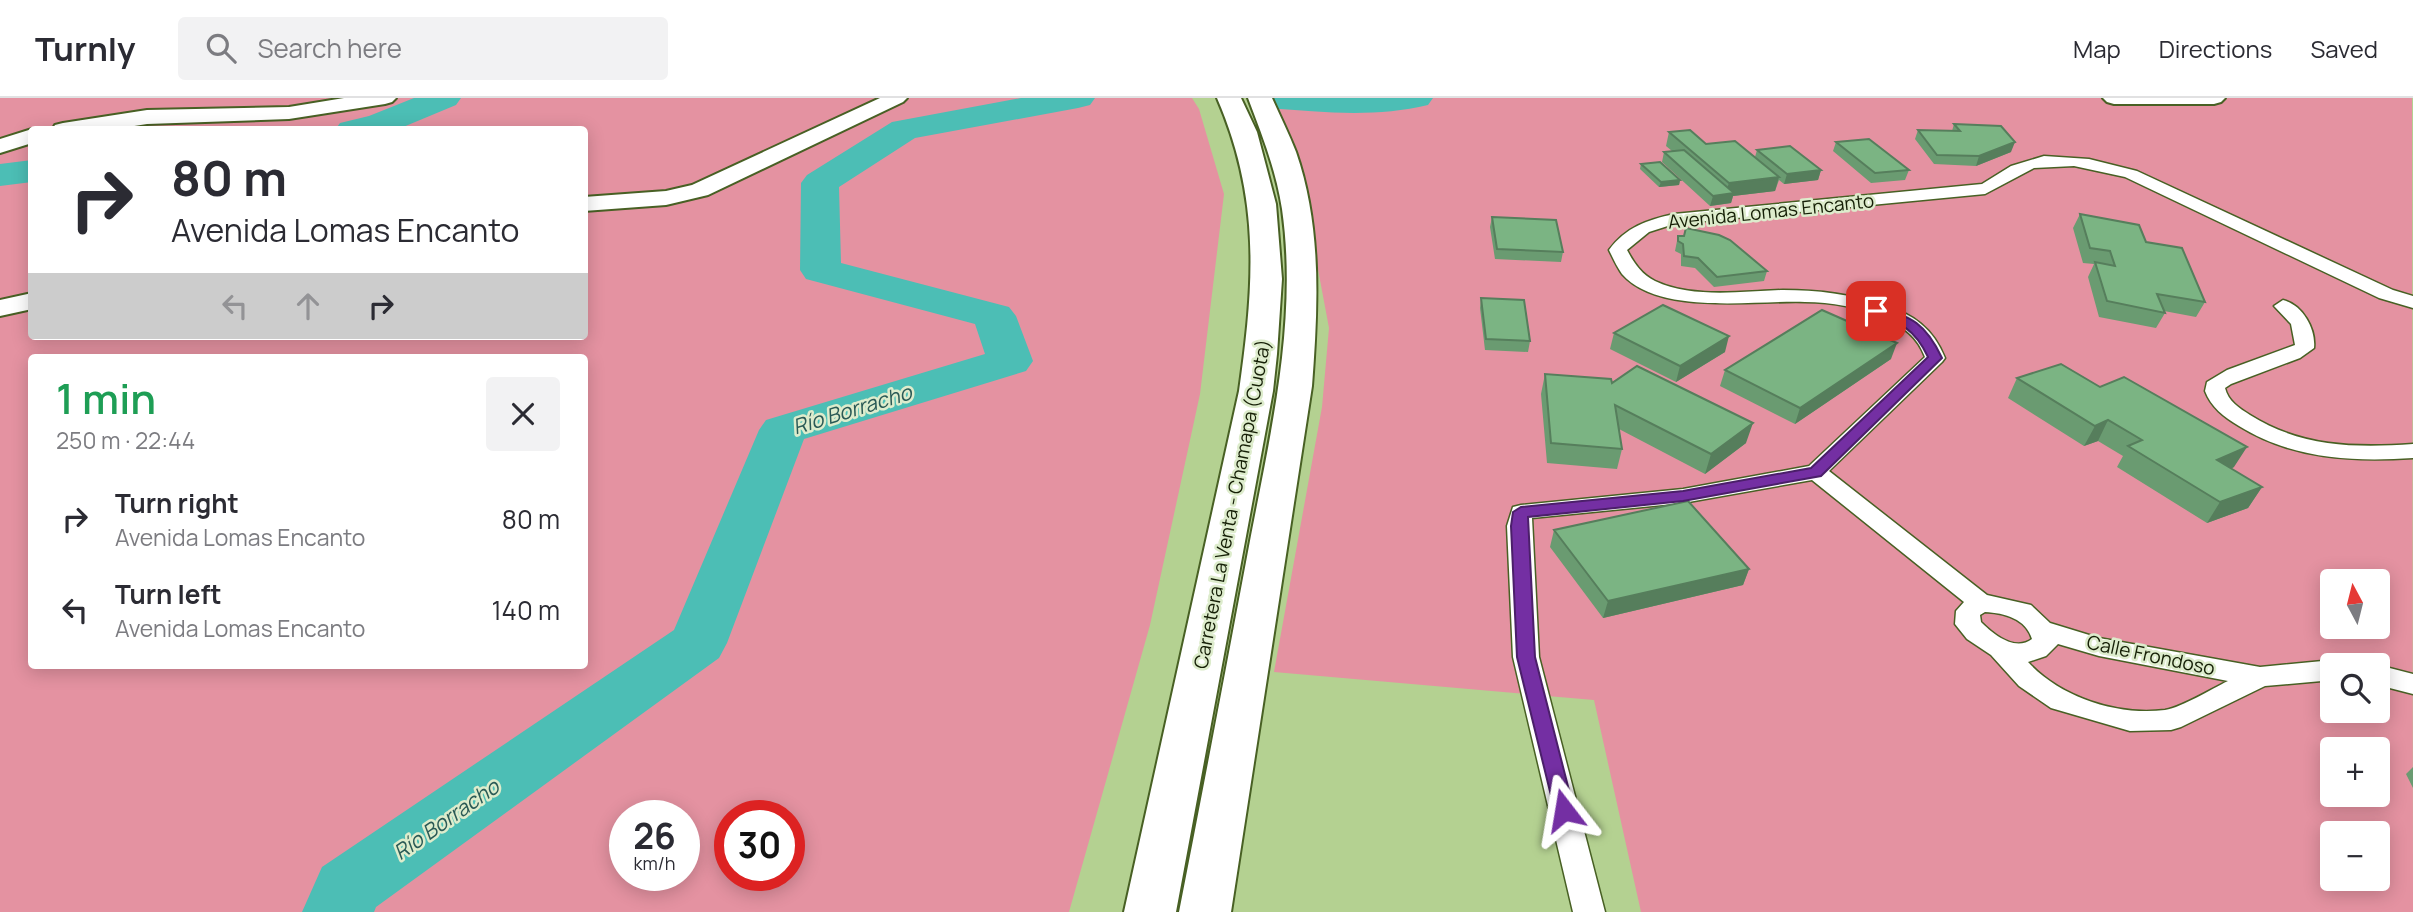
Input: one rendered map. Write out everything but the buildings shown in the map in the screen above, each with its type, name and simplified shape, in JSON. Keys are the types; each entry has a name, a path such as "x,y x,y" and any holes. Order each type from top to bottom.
{"highway":[{"name":"Carretera La Venta - Chamapa (Cuota)","path":"1205,912 1256,625 1293,394 1302,284 1280,212 1256,168 1243,125 1229,98"},
{"name":"Carretera La Venta - Chamapa (Cuota)","path":"1150,912 1256,390 1280,212 1281,141 1261,98"}],"main road":[{"path":"89,126 147,117 289,113 385,98"},
{"path":"588,204 666,198 701,190 896,98"},
{"path":"2115,98 2214,98"},
{"path":"0,146 28,137"},
{"path":"0,308 28,303"}],"street":[{"name":"Avenida Lomas Encanto","path":"1816,472 1935,358 1924,335 1899,318 1853,304 1808,296 1684,295 1658,290 1635,278 1622,263 1618,250 1628,236 1666,220 1696,215 1985,189 2017,169 2031,164 2068,162 2099,165 2131,174 2386,294 2413,302"},
{"path":"2283,306 2298,319 2306,339 2304,348 2293,356 2224,377 2214,386 2214,393 2222,404 2270,436 2321,452 2343,455 2413,451"},
{"path":"1589,912 1526,657 1519,526 1521,512 1683,496 1816,472 1981,603 1997,603 2016,608 2033,618 2044,630 2046,642 2038,651 2021,654 2001,650"},
{"name":"Calle Frondoso","path":"1981,603 1968,611 1968,624 1980,638 2001,650 2028,679 2060,701 2130,721 2171,720 2260,677 2320,671"},
{"name":"Calle Frondoso","path":"2044,630 2099,647 2260,677"},
{"path":"2390,678 2413,684"}],"shaded area":[{"path":"0,98 1192,98 1199,109 1224,194 1200,394 1150,625 1069,912 0,912"},
{"path":"1263,98 2412,98 2413,912 1641,912 1594,700 1274,672 1322,407 1329,328 1314,248"}],"waterway":[{"path":"370,126 444,98"},
{"name":"Río Borracho","path":"338,912 347,888 698,643 783,430 1010,361 994,316 821,270 820,183 904,129 1078,98"},
{"path":"1266,98 1360,104 1416,98"},
{"path":"0,175 28,172"}],"route":[{"path":"1564,810 1526,657 1519,526 1521,512 1683,496 1816,472 1935,358 1924,335 1899,318 1876,311"}]}
